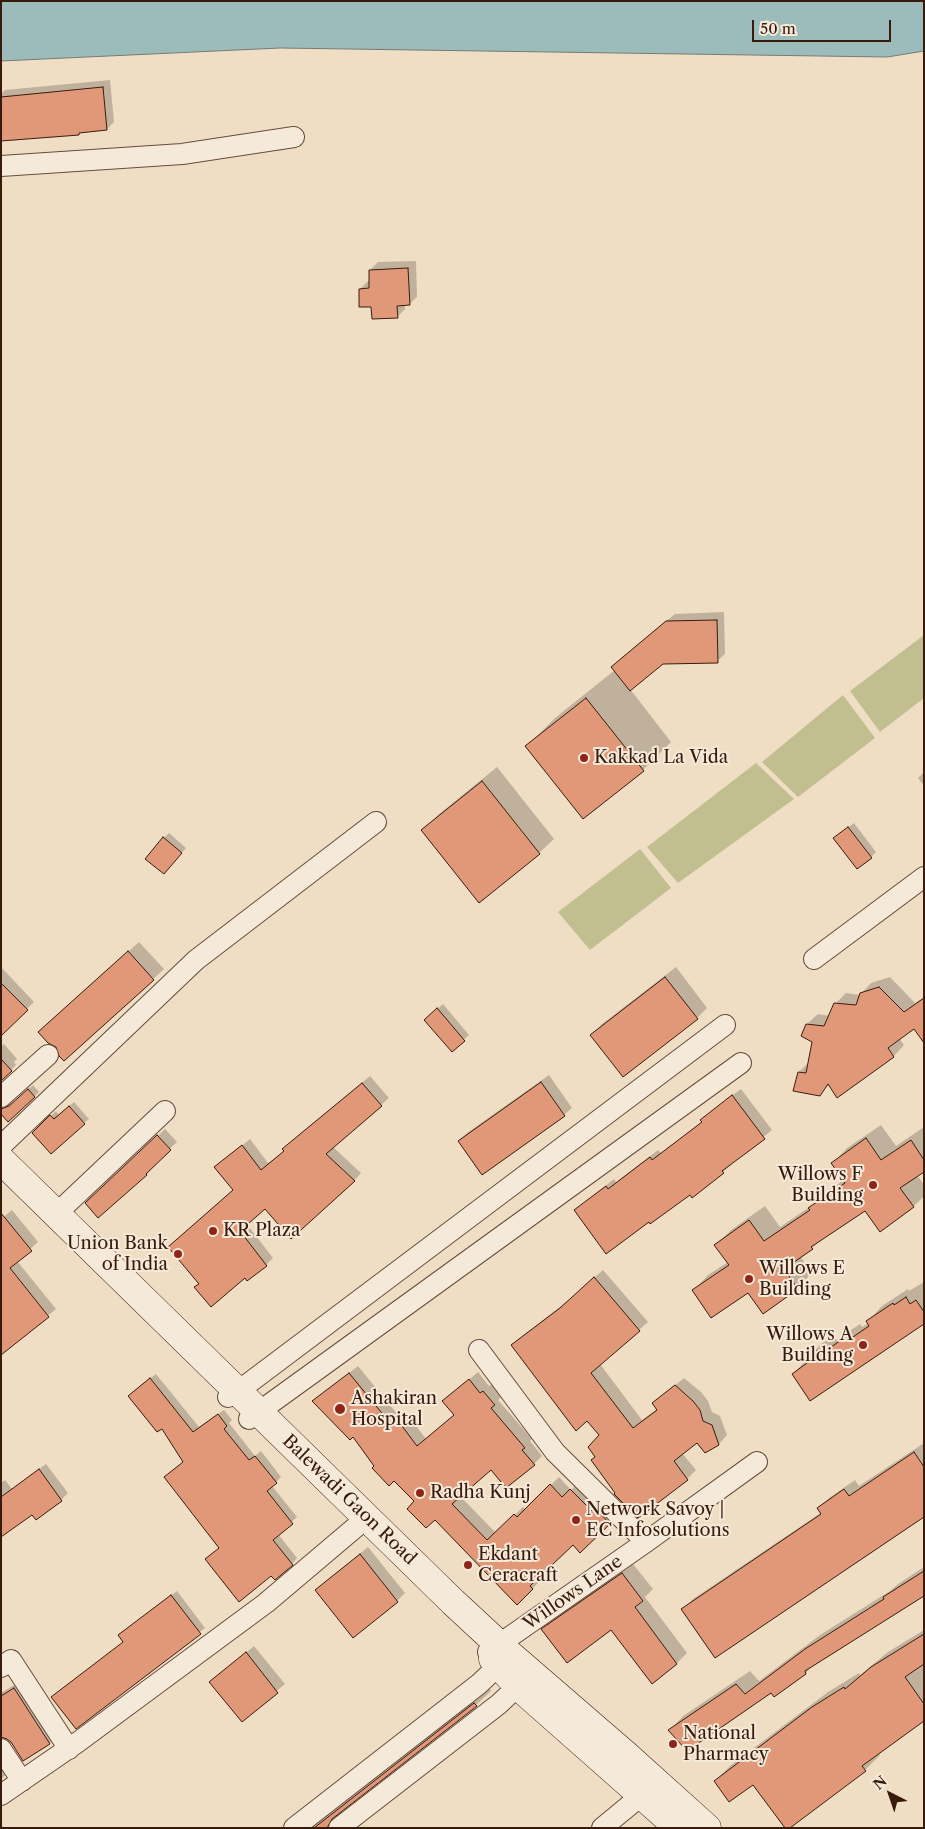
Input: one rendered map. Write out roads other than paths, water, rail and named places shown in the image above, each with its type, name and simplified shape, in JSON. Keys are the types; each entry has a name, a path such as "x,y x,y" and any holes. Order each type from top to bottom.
{"main road":[{"name":"Balewadi Gaon Road","path":"1,1160 252,1416 361,1521 453,1602 518,1686 678,1828"},
{"name":"Balewadi Gaon Road","path":"1,1172 232,1395"},
{"name":"Balewadi Gaon Road","path":"495,1654 626,1755 708,1828"}],"street":[{"path":"1,166 182,154 294,137"},
{"path":"1,1146 196,960 376,822"},
{"path":"814,959 924,876"},
{"path":"232,1395 725,1025"},
{"path":"1,1097 48,1054"},
{"path":"252,1416 741,1063"},
{"path":"56,1214 165,1111"},
{"path":"479,1350 555,1452 646,1542"},
{"name":"Willows Lane","path":"294,1828 472,1689 495,1654 757,1462"},
{"path":"1,1795 69,1749 266,1603 361,1521"},
{"path":"1,1667 11,1660 69,1749"},
{"path":"339,1828 489,1711 518,1686"},
{"path":"472,1689 489,1711"},
{"path":"1,1749 22,1781"},
{"path":"602,1828 642,1795"}],"water":[{"path":"1,1 924,1 924,51 887,57 280,48 1,61"}],"place":[{"name":"Kakkad La Vida","path":"584,758"},
{"name":"Willows F Building","path":"873,1185"},
{"name":"KR Plaza","path":"213,1231"},
{"name":"Union Bank of India","path":"178,1254"},
{"name":"Willows E Building","path":"749,1279"},
{"name":"Willows A Building","path":"863,1345"},
{"name":"Ashakiran Hospital","path":"340,1409"},
{"name":"Radha Kunj","path":"420,1493"},
{"name":"Network Savoy | EC Infosolutions","path":"576,1520"},
{"name":"Ekdant Ceracraft","path":"468,1565"},
{"name":"National Pharmacy","path":"673,1744"}]}
